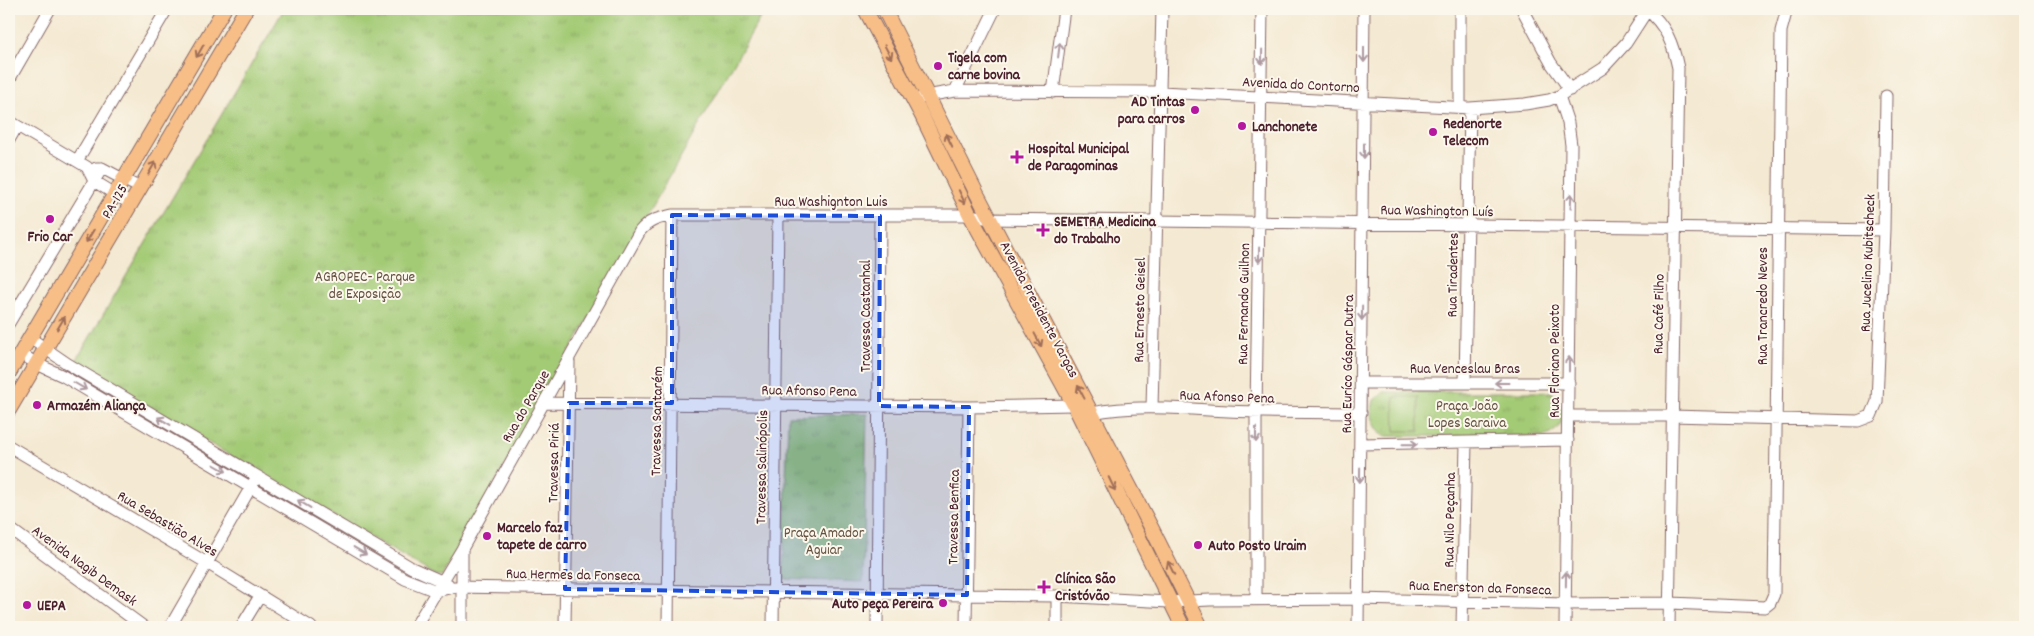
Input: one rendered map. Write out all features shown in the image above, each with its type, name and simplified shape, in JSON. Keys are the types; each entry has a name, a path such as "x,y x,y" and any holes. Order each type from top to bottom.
{"main road":[{"name":"PA-125","path":"9,373 224,9"},
{"name":"PA-125","path":"9,410 246,9"},
{"name":"Avenida Presidente Vargas","path":"865,9 990,219 1201,627"},
{"name":"Avenida Presidente Vargas","path":"884,9 970,215 1074,405 1169,602 1183,627"},
{"path":"215,25 230,34"},
{"path":"164,112 179,122"}],"street":[{"path":"9,80 50,9"},
{"path":"77,161 167,9"},
{"path":"955,91 995,9"},
{"path":"1053,92 1064,9"},
{"name":"Rua Ernesto Geisel","path":"1152,408 1162,9"},
{"name":"Rua Fernando Guilhon","path":"1256,600 1256,412 1262,9"},
{"name":"Rua Euríco Gáspar Dutra","path":"1358,627 1362,383 1364,9"},
{"name":"Rua Tiradentes","path":"1460,9 1468,226 1465,383"},
{"name":"Rua Floriano Peixoto","path":"1522,9 1551,63 1564,93 1571,145 1572,197 1569,227 1569,416 1565,627"},
{"name":"Avenida do Contorno","path":"920,99 955,91 1161,92 1465,108 1525,104 1549,100 1564,93 1603,68 1626,43 1647,9"},
{"name":"Rua Café Filho","path":"1647,9 1669,36 1678,68 1669,627"},
{"name":"Rua Trancredo Neves","path":"1770,603 1774,594 1777,418 1777,230 1781,31 1787,9"},
{"name":"Rua Jucelino Kubitscheck","path":"1777,418 1858,421 1871,416 1877,402 1884,230 1886,96"},
{"path":"9,140 13,123 87,167 102,168 140,188"},
{"path":"87,167 94,182 131,204"},
{"path":"9,324 102,168"},
{"name":"Rua Washignton Luis","path":"672,215 970,215 990,219"},
{"name":"Rua do Parque","path":"415,627 462,549 640,231 650,221 672,215"},
{"name":"Travessa Santarém","path":"668,627 672,403 672,215"},
{"name":"Travessa Salinópolis","path":"773,627 778,216"},
{"name":"Travessa Castanhal","path":"877,627 880,216"},
{"name":"Rua Washington Luís","path":"990,219 1884,230"},
{"path":"30,338 406,579 436,591"},
{"path":"20,353 36,364 62,376 412,568 458,587"},
{"name":"Travessa Piriá","path":"565,627 568,360"},
{"name":"Rua Venceslau Bras","path":"1362,383 1568,383"},
{"name":"Rua Afonso Pena","path":"544,403 969,407 1074,405"},
{"name":"Travessa Benfica","path":"966,627 969,407"},
{"name":"Rua Afonso Pena","path":"1092,413 1111,409 1152,408 1256,412 1361,413"},
{"path":"1569,416 1777,418"},
{"path":"1361,444 1568,440"},
{"name":"Rua Nilo Peçanha","path":"1462,627 1466,443"},
{"name":"Rua Sebastião Alves","path":"9,446 312,627"},
{"path":"170,627 254,481"},
{"name":"Avenida Nagib Demask","path":"9,528 144,627"},
{"path":"462,549 458,587 462,627"},
{"name":"Rua Hermes da Fonseca","path":"436,591 458,587 774,591 1057,596 1187,602"},
{"path":"242,627 260,596"},
{"path":"1057,596 1057,627"},
{"name":"Rua Enerston da Fonseca","path":"1187,602 1358,599 1566,604 1670,603 1759,608 1770,603"}],"highlighted area":[{"path":"672,215 880,216 879,406 969,407 967,595 565,589 569,403 672,403"}],"green space":[{"name":"AGROPEC- Parque de Exposição","path":"284,9 765,9 442,576 435,575 74,364"},
{"name":"Praça João Lopes Saraiva","path":"1384,392 1552,392 1560,404 1562,416 1558,427 1546,436 1383,436 1374,423 1372,411 1374,400"},
{"path":"1394,397 1418,397 1419,431 1395,431"},
{"name":"Praça Amador Aguiar","path":"867,414 863,582 783,579 788,416"}],"place":[{"name":"Tigela com carne bovina","path":"938,66"},
{"name":"AD Tintas para carros","path":"1195,110"},
{"name":"Lanchonete","path":"1242,126"},
{"name":"Redenorte Telecom","path":"1433,132"},
{"name":"Hospital Municipal de Paragominas","path":"1017,157"},
{"name":"Frio Car","path":"50,219"},
{"name":"SEMETRA Medicina do Trabalho","path":"1043,230"},
{"name":"Armazém Aliança","path":"37,405"},
{"name":"Marcelo faz tapete de carro","path":"487,536"},
{"name":"Auto Posto Uraim","path":"1198,545"},
{"name":"Clínica São Cristóvão","path":"1044,587"},
{"name":"Auto peça Pereira","path":"943,603"},
{"name":"UEPA","path":"27,605"}]}
